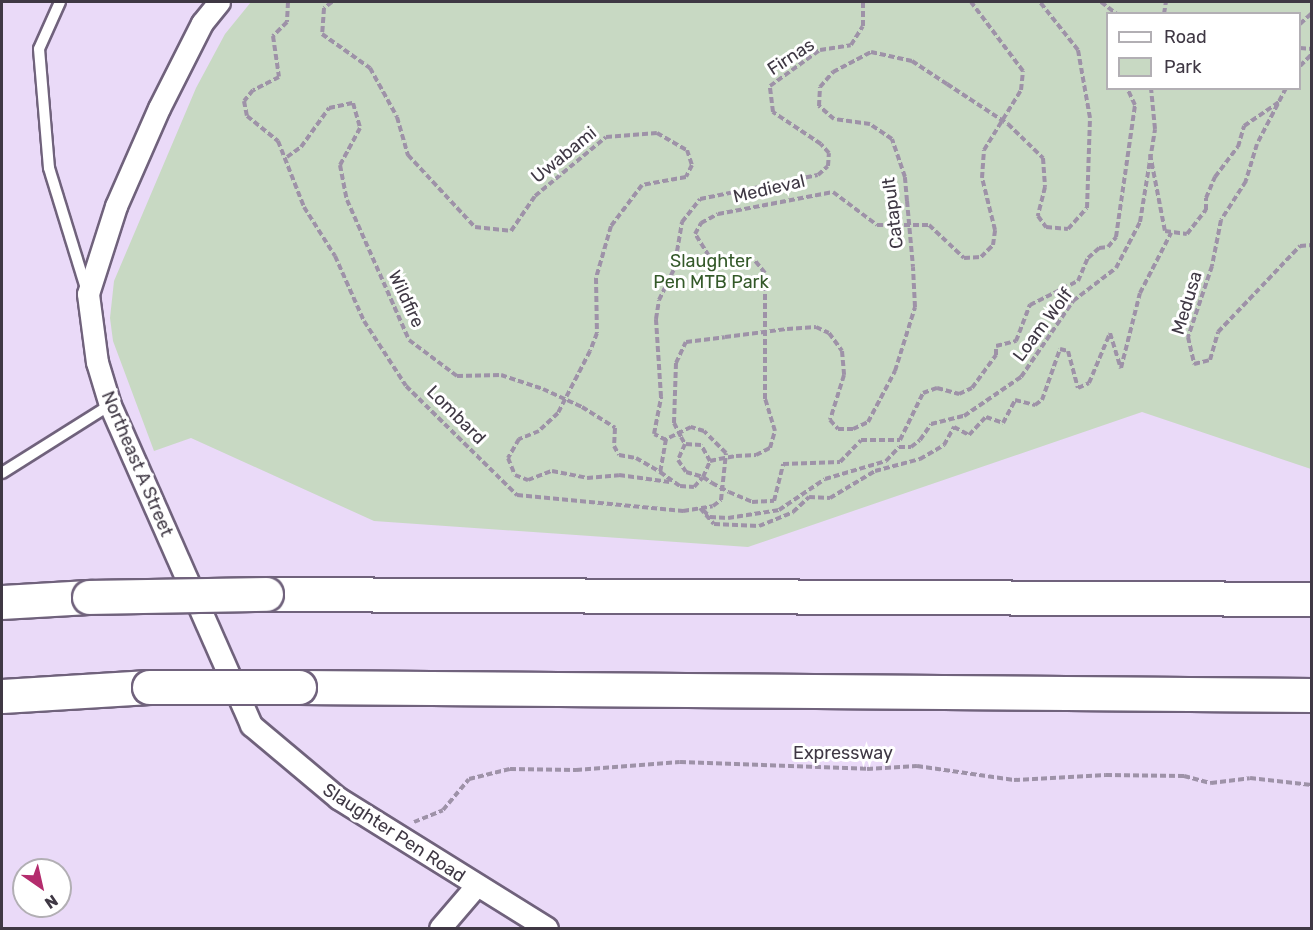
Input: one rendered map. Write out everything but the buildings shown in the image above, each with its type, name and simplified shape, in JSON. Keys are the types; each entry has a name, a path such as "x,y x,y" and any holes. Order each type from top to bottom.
{"highway":[{"path":"2,602 89,597 266,594 1311,599"},
{"path":"2,696 149,687 1311,695"}],"street":[{"name":"Northeast A Street","path":"219,2 202,23 159,108 116,206 88,294 97,362 110,405 250,724"},
{"name":"Slaughter Pen Road","path":"250,724 338,798 402,840 547,928"},
{"path":"440,928 476,886"}],"lane":[{"path":"60,2 39,49 49,168 88,294"},
{"path":"2,473 110,405"}],"path":[{"name":"Lombard","path":"288,2 287,22 273,36 279,77 253,90 244,101 247,116 278,141 287,157 304,207 335,256 389,366 504,486 527,497 683,511 700,508"},
{"name":"Uwabami","path":"332,2 324,8 322,34 370,68 397,117 408,155 475,226 511,231 536,195 606,137 657,133 687,150 692,165 686,177 642,185 630,195 611,226 596,278 597,333 567,400 550,423 511,447 508,458 515,475 528,480 552,471 587,478 619,476 674,483"},
{"name":"Firnas","path":"666,441 654,434 662,397 656,319 659,300 674,269 682,222 700,199 818,175 828,166 829,153 821,144 773,111 770,86 820,50 852,45 863,26 863,2"},
{"name":"Medieval","path":"710,461 756,455 770,448 775,430 765,399 765,273 752,257 709,256 695,234 701,223 771,202 833,192 877,225 929,225 964,258 981,257 993,245 995,230 982,178 984,150 1021,90 1023,71 971,2"},
{"name":"Catapult","path":"685,444 674,423 676,363 687,342 816,327 828,333 842,351 844,375 830,420 838,429 853,429 868,422 895,371 915,307 905,177 892,139 870,124 834,119 819,106 820,87 833,72 871,52 912,61 1008,124 1043,158 1045,187 1038,216 1046,227 1068,229 1087,208 1090,118 1078,50 1040,2"},
{"path":"1101,2 1114,12"},
{"path":"1128,90 1135,105 1116,237 1108,247 1099,248 1088,258 1078,281 1030,306 1016,341 996,346 996,355 972,388 959,394 937,388 923,393 900,440 861,440 840,462 783,464 774,501 752,502 729,492 712,483 703,477 686,472 678,460 685,444 701,446 710,461 703,477 694,487 674,483 660,472 666,441 678,429 691,427 705,431 726,453 721,500 700,508 714,524 759,526 793,512 809,497 830,498 875,471 920,459 944,445 954,428 969,435 986,417 1003,423 1015,400 1035,405 1042,400 1060,349 1068,351 1078,388 1089,383 1110,333 1121,368 1140,293 1171,233"},
{"name":"Loam Wolf","path":"700,508 710,517 728,518 779,510 825,479 886,461 899,447 911,447 920,440 932,424 964,416 1021,377 1073,301 1122,259 1142,212 1155,129 1151,90"},
{"name":"Medusa","path":"1285,90 1257,144 1246,181 1221,220 1212,266 1188,337 1194,364 1210,360 1218,333 1300,246 1311,245"},
{"path":"1150,151 1165,231 1187,234 1199,223 1215,177 1238,147 1244,126 1282,100"},
{"name":"Wildfire","path":"287,157 301,147 329,108 353,103 360,128 340,165 346,200 405,333 457,376 501,375 543,389 582,406 615,428 614,446 619,455 636,458 660,472"},
{"name":"Expressway","path":"402,840 418,817 443,810 469,779 510,769 576,770 680,762 867,769 917,766 1014,780 1106,775 1184,776 1211,783 1250,778 1311,785"}],"green space":[{"name":"Slaughter Pen MTB Park","path":"251,2 1311,2 1311,469 1142,412 748,547 374,521 191,438 154,451 113,341 110,318 114,281 196,88 225,34"}]}
